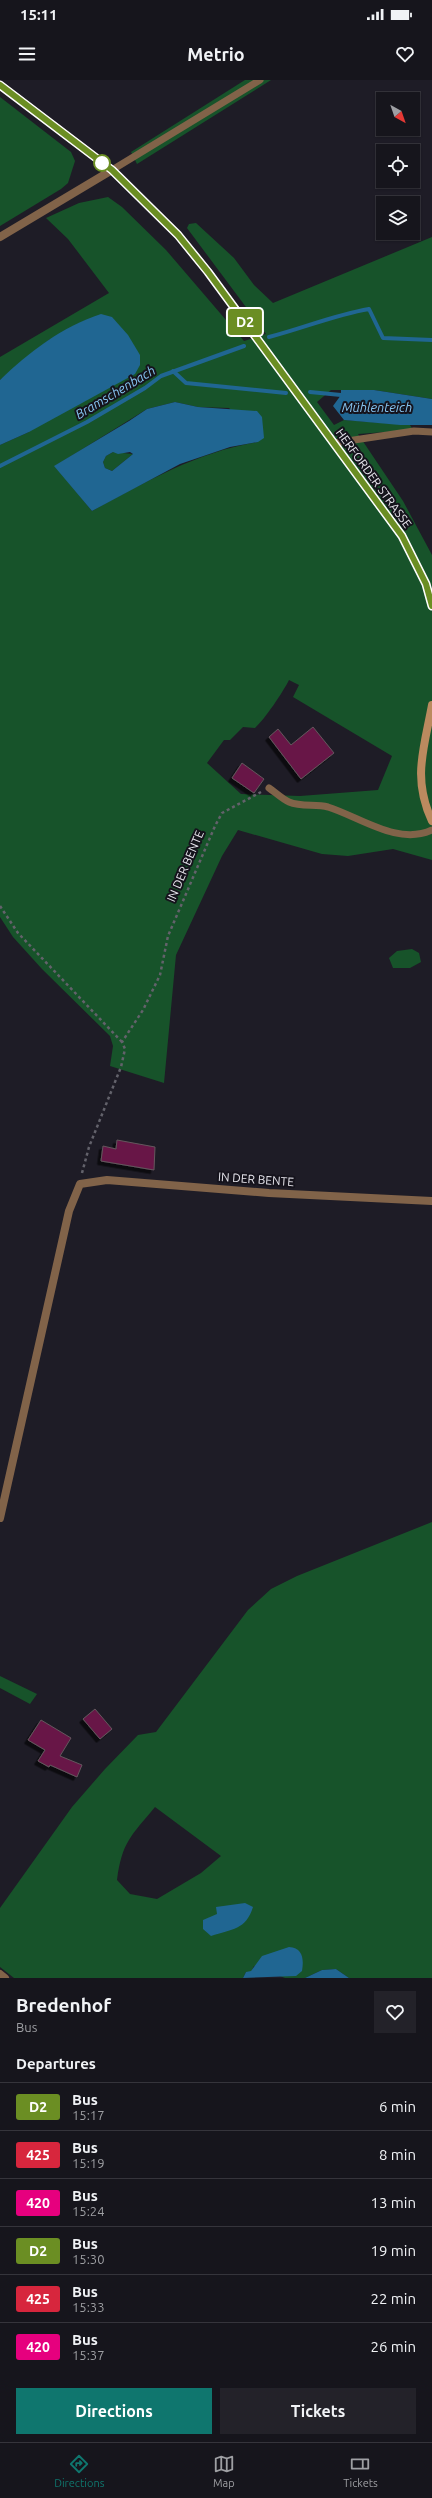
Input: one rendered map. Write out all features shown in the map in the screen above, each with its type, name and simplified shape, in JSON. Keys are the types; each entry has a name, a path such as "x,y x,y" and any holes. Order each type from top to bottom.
{"main road":[{"name":"HERFORDER STRASSE","path":"0,85 112,170 148,204 196,257 402,536 426,584 432,606"},
{"path":"432,705 421,755 420,774 425,804 432,821"}],"street":[{"path":"0,237 112,170"},
{"name":"IN DER BENTE","path":"80,1184 107,1180 270,1193 432,1200"},
{"path":"0,1518 69,1211 80,1184"},
{"path":"0,1974 5,1978"}],"lane":[{"path":"112,170 260,80"},
{"path":"334,443 414,431 432,432"},
{"path":"269,788 288,802 299,805 315,804 330,808 369,825 409,835 422,835 432,830"}],"path":[{"name":"IN DER BENTE","path":"122,1042 143,1010 160,975 168,936 222,813 269,788"},
{"path":"0,906 18,933 122,1042 125,1049 121,1067 89,1147 80,1184"}],"green space":[{"path":"245,80 271,80 137,164 131,152"},
{"path":"0,97 71,152 75,161 68,183 61,189 0,226"},
{"path":"108,197 122,207 166,250 244,341 266,334 187,228 189,224 196,223 234,258 254,285 273,303 432,237 432,399 374,390 331,390 317,402 334,425 344,420 410,425 413,430 358,434 403,501 432,555 432,860 393,849 348,856 322,854 238,830 222,856 176,955 164,1083 110,1066 113,1046 110,1036 42,969 13,937 0,917 0,445 29,432 50,339 0,380 0,357 109,293 68,239 46,218 79,203","holes":["175,402 198,407 229,408 258,442 214,453 172,469 92,511 55,466 147,409","289,680 299,685 293,697 392,756 378,790 300,796 241,794 207,763 224,740 230,740 243,727 255,728 274,705"]},
{"path":"113,452 133,454 112,471 105,468 103,462 106,456"},
{"path":"412,949 419,953 421,962 410,968 393,968 389,958 397,951"},
{"path":"432,1522 432,1978 349,1978 336,1969 322,1970 305,1978 285,1978 254,1966 251,1972 246,1972 243,1978 14,1978 0,1967 0,1908 72,1807 105,1769 138,1735 156,1732 248,1610 271,1589 297,1576","holes":["155,1807 221,1856 201,1873 157,1899 130,1894 117,1880 119,1867 129,1840"]},
{"path":"0,1676 37,1694 30,1704 0,1688"}],"water":[{"path":"101,314 112,317 128,335 140,355 140,365 135,374 29,432 0,445 0,380 47,341 73,325"},
{"name":"Mühlenteich","path":"341,390 374,390 432,399 432,425 400,425 344,420 333,406 341,395"},
{"path":"175,402 198,407 257,411 262,417 264,438 258,442 230,447 180,464 92,511 54,466 147,409","holes":["113,452 118,454 130,452 133,454 112,471 105,468 103,462 106,456"]},
{"path":"245,1903 253,1907 250,1915 237,1928 211,1936 203,1929 203,1920 217,1914 216,1907"},
{"path":"289,1947 297,1949 302,1955 302,1971 296,1976 243,1978 246,1972 251,1971 262,1956"},
{"path":"336,1969 349,1978 305,1978 322,1970"}],"building":[{"path":"313,727 334,753 301,779 269,737 278,729 291,745"},
{"path":"242,763 264,779 254,793 232,778"},
{"path":"117,1140 155,1147 154,1170 101,1161 103,1146 116,1149"},
{"path":"95,1709 112,1729 100,1739 83,1719"},
{"path":"41,1720 71,1738 60,1756 82,1765 77,1777 50,1765 49,1767 38,1761 45,1750 28,1740"}],"waterway":[{"name":"Bramschenbach","path":"269,337 369,309 383,338 432,340"},
{"name":"Bramschenbach","path":"0,466 87,422 145,388 161,376 244,346"},
{"path":"173,371 186,383 286,393"},
{"path":"310,392 341,395"}],"bus line":[{"name":"D2","path":"0,85 112,170 178,235 208,272 402,536 415,559 426,584 432,606"}]}
